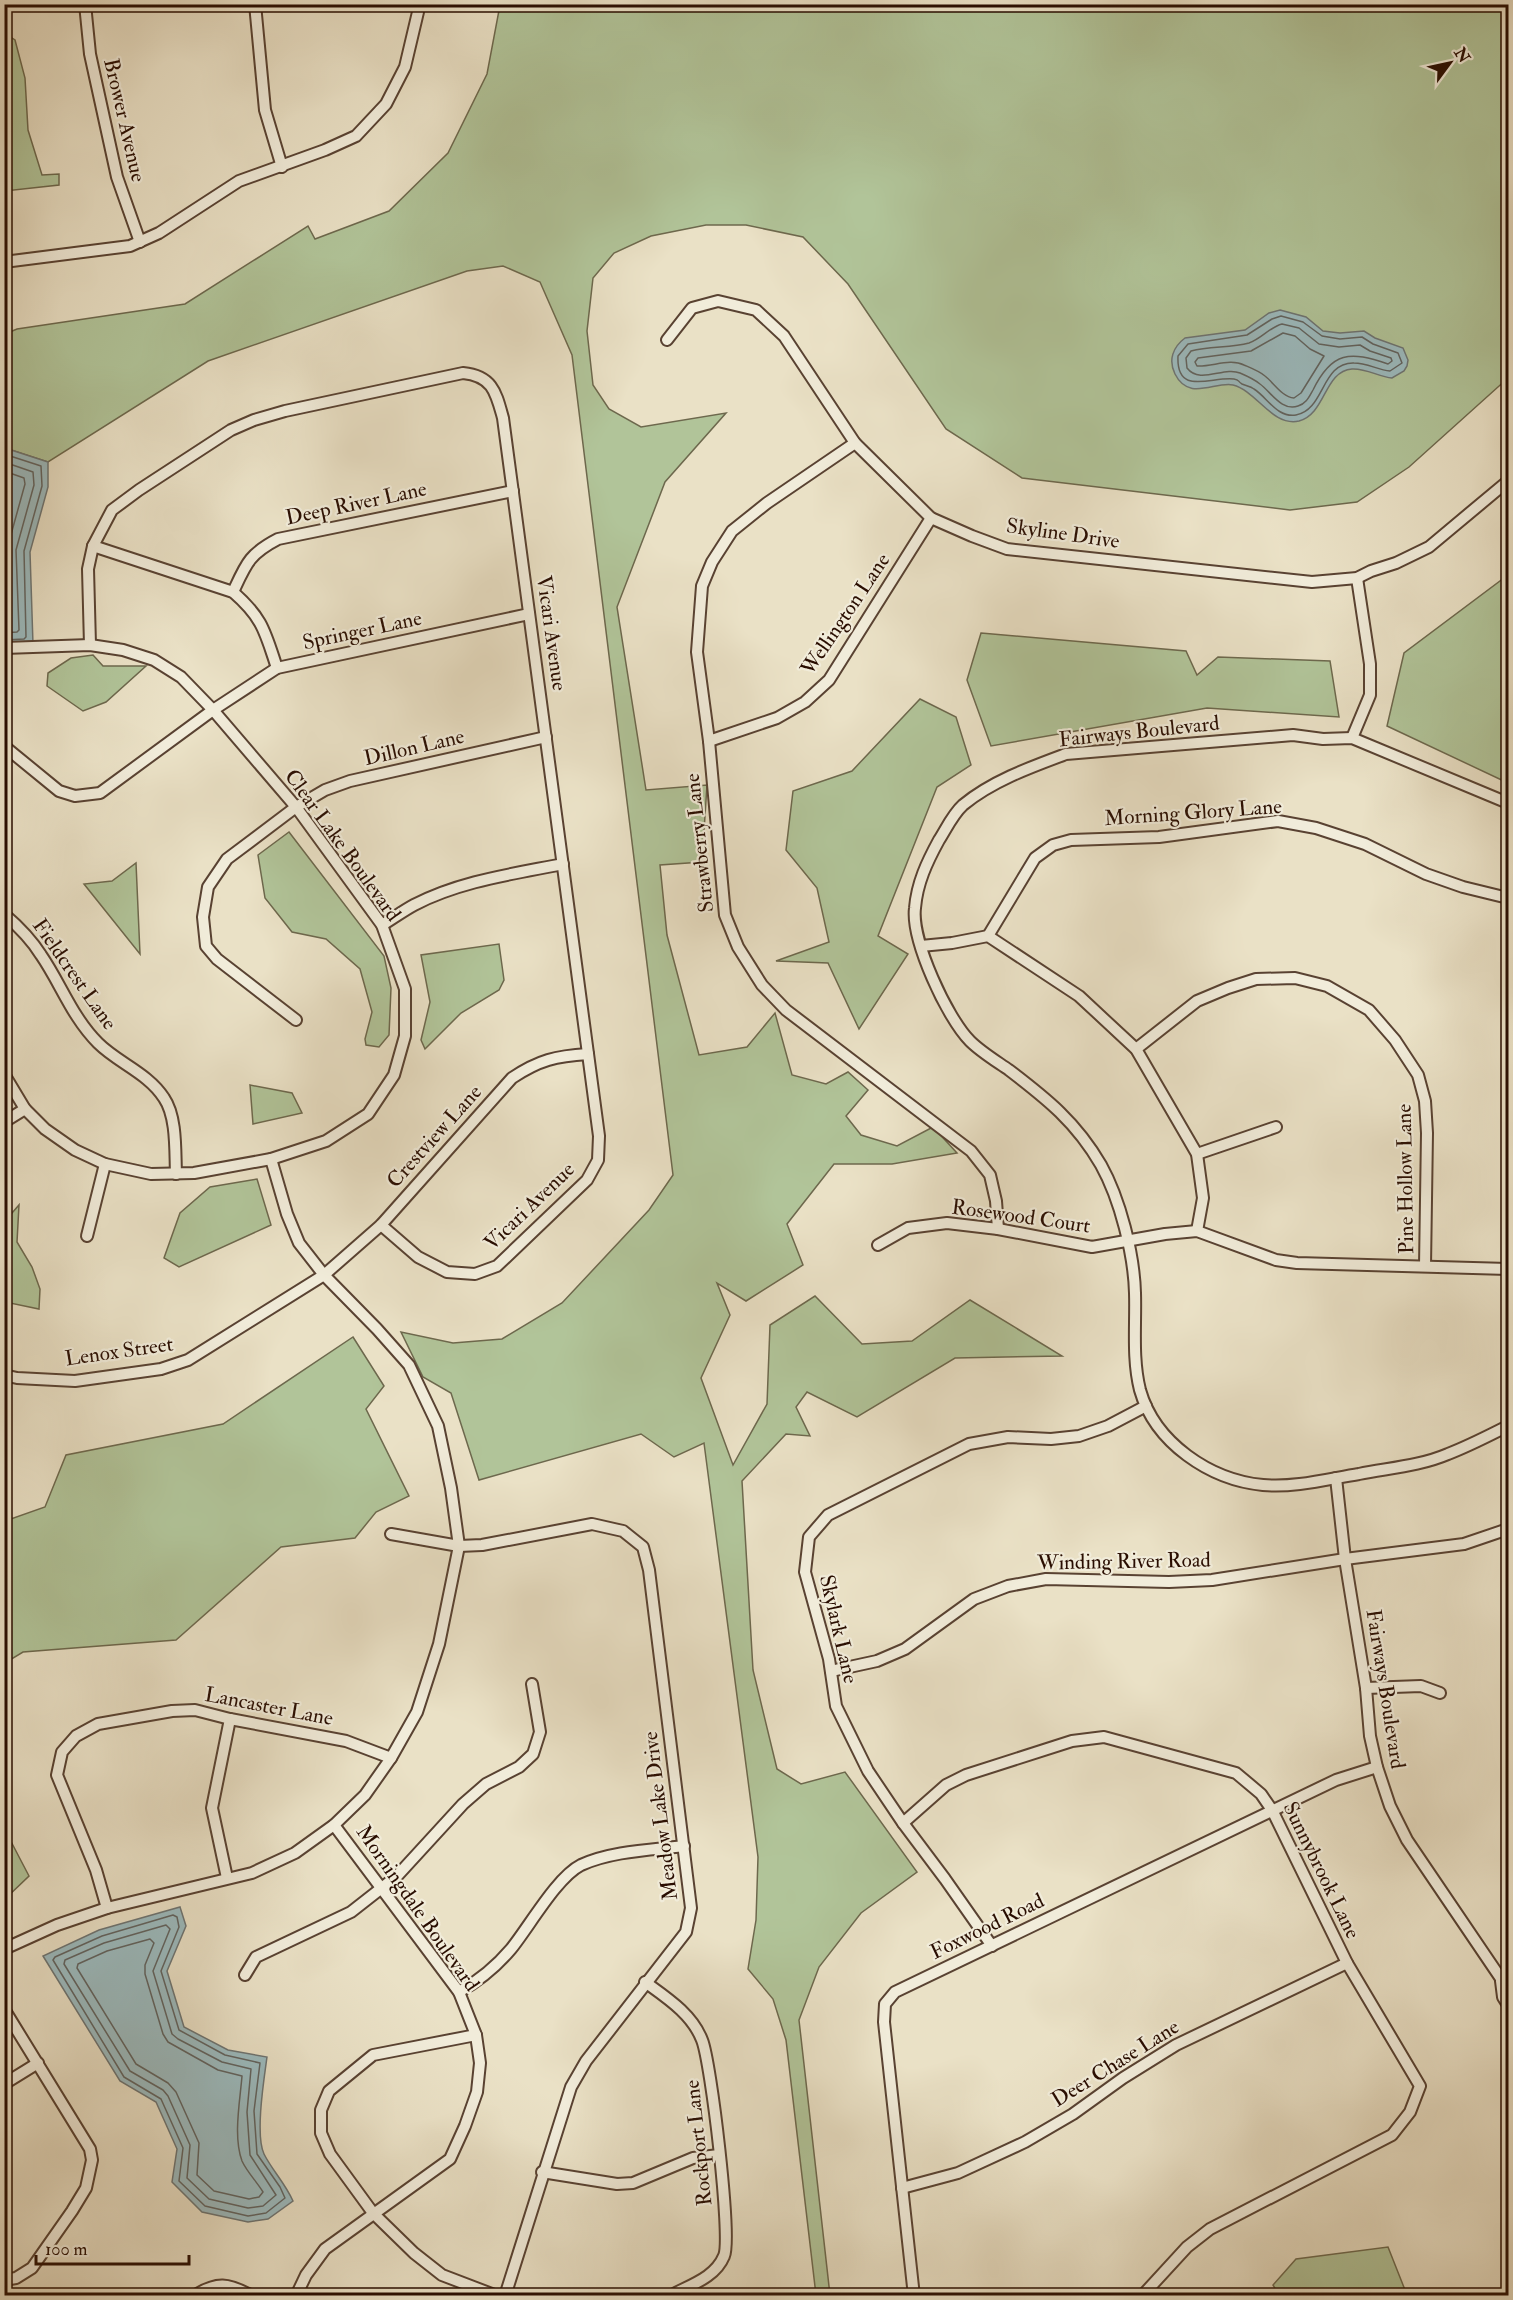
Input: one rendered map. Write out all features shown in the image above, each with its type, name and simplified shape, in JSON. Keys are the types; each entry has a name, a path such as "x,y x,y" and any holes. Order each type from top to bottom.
{"street":[{"name":"Brower Avenue","path":"84,4 90,54 117,177 140,242"},
{"path":"255,4 265,110 282,167"},
{"path":"4,262 130,246 159,233 239,181 282,167 356,136 386,104 405,67 418,12 417,4"},
{"name":"Skyline Drive","path":"667,340 692,308 718,301 756,310 784,336 855,443 931,518 1007,549 1312,582 1357,578 1429,547 1509,481"},
{"name":"Vicari Avenue","path":"90,645 88,569 93,546 112,510 231,430 285,411 463,373 478,374 495,390 503,418 530,614 599,1136 598,1160 588,1180 496,1266 475,1274 447,1272 418,1257 381,1225"},
{"name":"Strawberry Lane","path":"855,443 767,503 732,531 712,562 702,586 697,652 709,741 725,915 738,947 762,985 786,1010 971,1151 990,1175 996,1201 998,1229"},
{"name":"Deep River Lane","path":"232,592 258,549 278,539 513,491"},
{"name":"Wellington Lane","path":"709,741 777,718 805,702 829,680 931,518"},
{"path":"93,546 232,592 250,608 263,627 277,668"},
{"path":"1352,738 1370,695 1370,664 1357,578"},
{"name":"Springer Lane","path":"4,746 59,791 75,796 100,794 213,710 277,668 530,614"},
{"name":"Clear Lake Boulevard","path":"4,648 90,645 123,650 154,660 181,677 213,710 296,807 382,925 405,989 405,1036 394,1074 368,1114 326,1141 271,1159 194,1173 176,1174 152,1174 105,1164 75,1150 45,1129 25,1109 4,1074"},
{"name":"Fairways Boulevard","path":"1509,803 1352,738 1323,739 1293,735 1066,754 1034,766 993,786 961,806 924,868 914,911 930,976 969,1040 1042,1095 1076,1127 1102,1167 1120,1212 1127,1242 1135,1291 1135,1359 1140,1389 1146,1406 1178,1449 1216,1473 1236,1481 1265,1486 1294,1484 1420,1464 1447,1455 1509,1426"},
{"name":"Dillon Lane","path":"296,1020 217,959 206,946 203,917 208,887 227,859 296,807 325,790 350,781 546,737"},
{"name":"Morning Glory Lane","path":"988,936 1035,858 1053,845 1071,840 1159,837 1278,822 1316,828 1365,844 1426,874 1463,887 1509,898"},
{"path":"382,925 413,905 441,893 474,883 563,864"},
{"name":"Fieldcrest Lane","path":"4,914 22,930 41,955 75,1016 99,1044 144,1076 165,1098 174,1126 176,1174"},
{"path":"921,946 988,936 1079,996 1136,1049 1197,1154 1203,1198 1197,1231 1276,1260 1339,1265 1509,1269"},
{"name":"Pine Hollow Lane","path":"1136,1049 1197,1001 1256,979 1295,978 1327,986 1369,1010 1395,1040 1418,1075 1425,1101 1427,1133 1425,1266"},
{"name":"Crestview Lane","path":"324,1275 381,1225 512,1078 542,1061 558,1056 588,1054"},
{"path":"4,1122 25,1109"},
{"path":"1197,1154 1276,1127"},
{"name":"Morningdale Boulevard","path":"4,1949 57,1925 107,1908 252,1873 294,1853 334,1825 365,1795 391,1758 417,1712 439,1644 459,1546 451,1488 438,1426 409,1365 324,1275 299,1243 286,1214 271,1159"},
{"path":"87,1236 105,1164"},
{"name":"Rosewood Court","path":"878,1245 908,1228 947,1223 998,1229 1092,1247 1165,1234 1197,1231"},
{"name":"Lenox Street","path":"4,1375 17,1378 75,1381 161,1369 188,1360 324,1275"},
{"name":"Skylark Lane","path":"992,1946 903,1823 868,1770 836,1706 831,1671 805,1572 809,1537 828,1515 969,1444 1008,1437 1051,1439 1079,1436 1108,1426 1146,1406"},
{"name":"Fairways Boulevard","path":"1335,1478 1345,1559 1366,1688 1370,1737 1377,1767 1390,1806 1407,1840 1505,1985 1503,1997 1509,2005"},
{"name":"Meadow Lake Drive","path":"391,1534 459,1546 482,1545 592,1524 623,1531 643,1547 649,1570 691,1908 686,1932 586,2061 571,2087 504,2295"},
{"name":"Winding River Road","path":"831,1671 878,1661 905,1649 974,1599 1008,1586 1046,1579 1169,1582 1212,1580 1345,1559 1464,1544 1509,1529"},
{"path":"245,1975 256,1957 351,1912 397,1876 463,1804 486,1784 519,1767 533,1754 540,1732 532,1684"},
{"path":"1366,1688 1421,1686 1440,1693"},
{"name":"Lancaster Lane","path":"107,1908 96,1870 57,1775 62,1752 76,1736 98,1724 172,1711 195,1710 346,1741 391,1758"},
{"path":"227,1878 212,1808 230,1719"},
{"name":"Sunnybrook Lane","path":"903,1823 946,1785 966,1774 1072,1741 1104,1737 1236,1773 1261,1794 1272,1810 1347,1963 1420,2086 1410,2112 1392,2135 1210,2229 1187,2247 1154,2286 1142,2295"},
{"name":"Foxwood Road","path":"914,2295 884,2022 885,2004 895,1992 1336,1780 1377,1767"},
{"name":"Morningdale Boulevard","path":"296,2295 306,2275 325,2249 450,2159 477,2092 480,2063 476,2035 459,1992 334,1825"},
{"path":"459,1992 486,1976 511,1949 558,1885 579,1866 602,1858 684,1846"},
{"name":"Deer Chase Lane","path":"902,2188 958,2173 1025,2142 1074,2113 1123,2078 1176,2045 1347,1963"},
{"name":"Rockport Lane","path":"645,1982 685,2013 702,2039 710,2070 726,2224 725,2254 714,2272 670,2295"},
{"path":"4,2008 90,2149 92,2160 86,2188 32,2268 16,2278 4,2280"},
{"path":"476,2035 373,2055 329,2091 321,2110 321,2133 330,2154 373,2213 414,2253 442,2275 497,2295"},
{"path":"4,2084 38,2063"},
{"path":"542,2172 617,2184 633,2183 693,2158 719,2155"},
{"path":"194,2295 218,2284 237,2288 252,2295"}],"green space":[{"path":"500,5 1508,5 1508,378 1409,467 1357,502 1290,510 1022,478 946,429 848,284 803,237 746,225 706,225 651,236 614,253 593,278 587,331 593,385 609,409 641,427 726,413 665,482 617,607 646,790 707,785 702,862 660,865 667,935 699,1055 747,1047 775,1013 792,1075 826,1084 848,1072 868,1090 846,1116 861,1135 897,1146 933,1127 957,1153 892,1164 834,1164 787,1224 803,1265 746,1301 717,1283 730,1315 701,1378 733,1465 767,1404 770,1325 815,1296 862,1344 912,1341 970,1300 1062,1356 955,1358 857,1417 807,1392 796,1407 810,1436 786,1434 742,1481 753,1670 777,1769 801,1784 845,1772 917,1872 861,1913 819,1967 799,2020 830,2295 816,2295 786,2040 773,1999 748,1969 756,1920 758,1857 704,1443 674,1457 641,1434 479,1480 451,1393 423,1377 401,1332 453,1343 502,1339 562,1303 649,1210 673,1175 572,355 540,282 503,266 467,271 208,361 48,462 5,448 5,334 17,329 185,304 308,226 315,239 389,211 448,153 487,74"},
{"path":"9,36 15,40 25,78 28,130 42,175 59,174 59,185 5,191 4,58"},
{"path":"1508,575 1508,783 1387,726 1404,653"},
{"path":"981,633 1186,651 1197,675 1218,657 1330,661 1339,717 1207,708 991,746 967,680"},
{"path":"93,655 103,666 146,666 106,702 83,711 47,686 48,673 71,658"},
{"path":"920,699 956,717 971,765 937,787 878,936 908,954 859,1029 828,963 776,961 829,942 817,888 786,850 793,791 852,771"},
{"path":"289,832 384,956 391,988 389,1035 379,1047 366,1045 365,1039 372,1012 360,969 326,939 292,932 265,898 258,855"},
{"path":"136,863 140,954 84,884 112,881"},
{"path":"499,944 504,980 499,990 461,1013 425,1049 421,1040 430,1002 421,955"},
{"path":"250,1085 292,1093 302,1113 253,1124"},
{"path":"257,1179 271,1225 179,1267 164,1258 180,1213 210,1187"},
{"path":"19,1205 17,1242 32,1267 40,1289 39,1309 5,1302 5,1221"},
{"path":"353,1337 384,1386 366,1409 409,1496 376,1512 355,1538 281,1547 176,1640 23,1652 5,1663 5,1521 45,1507 66,1455 223,1424"},
{"path":"5,1830 29,1876 4,1899"},
{"path":"1388,2247 1407,2295 1279,2295 1273,2285 1296,2259"}],"water":[{"path":"1280,310 1306,317 1323,331 1340,333 1364,331 1375,338 1403,348 1408,360 1407,366 1404,371 1392,378 1357,369 1343,372 1330,384 1315,410 1308,417 1299,421 1281,419 1250,394 1233,385 1195,389 1187,387 1175,374 1172,364 1173,354 1177,345 1185,338 1245,330 1269,313"},
{"path":"5,448 48,462 48,487 30,552 33,644 5,646"},
{"path":"180,1907 186,1926 167,1971 184,2027 228,2050 267,2057 261,2107 261,2145 267,2160 293,2201 268,2219 248,2222 202,2212 172,2182 177,2149 156,2102 120,2081 43,1956 99,1930"}]}
